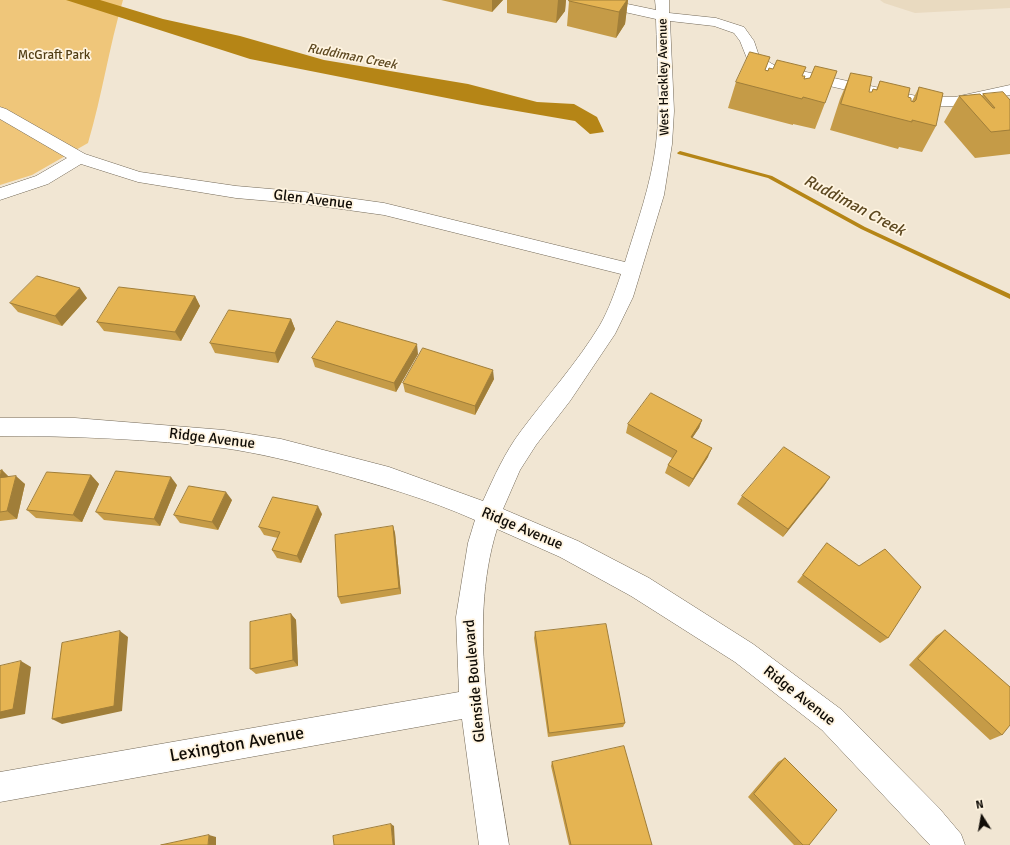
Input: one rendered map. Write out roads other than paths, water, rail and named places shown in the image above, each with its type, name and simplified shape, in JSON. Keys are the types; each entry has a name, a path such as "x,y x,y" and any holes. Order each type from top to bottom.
{"street":[{"path":"589,0 662,8 716,22 739,30 747,41 753,58 769,68 921,102 939,104 964,102 1010,90"},
{"name":"West Hackley Avenue","path":"630,270 655,195 664,144 666,111 662,8"},
{"name":"Glen Avenue","path":"0,112 79,158 138,177 236,192 305,198 384,209 630,270"},
{"path":"0,194 42,180 79,158"},
{"name":"Glenside Boulevard","path":"494,845 474,704 469,616 480,543 489,515 511,465 528,438 562,395 608,329 623,297 630,270"},
{"name":"Ridge Avenue","path":"0,427 75,427 165,433 224,439 281,449 389,477 458,501 569,549 640,588 744,653 832,720 928,819 950,845"},
{"name":"Lexington Avenue","path":"0,787 474,704"}],"waterway":[{"name":"Ruddiman Creek","path":"680,153 770,177 863,228 1010,297"}],"park label":[{"name":"McGraft Park","path":"54,56"}]}
